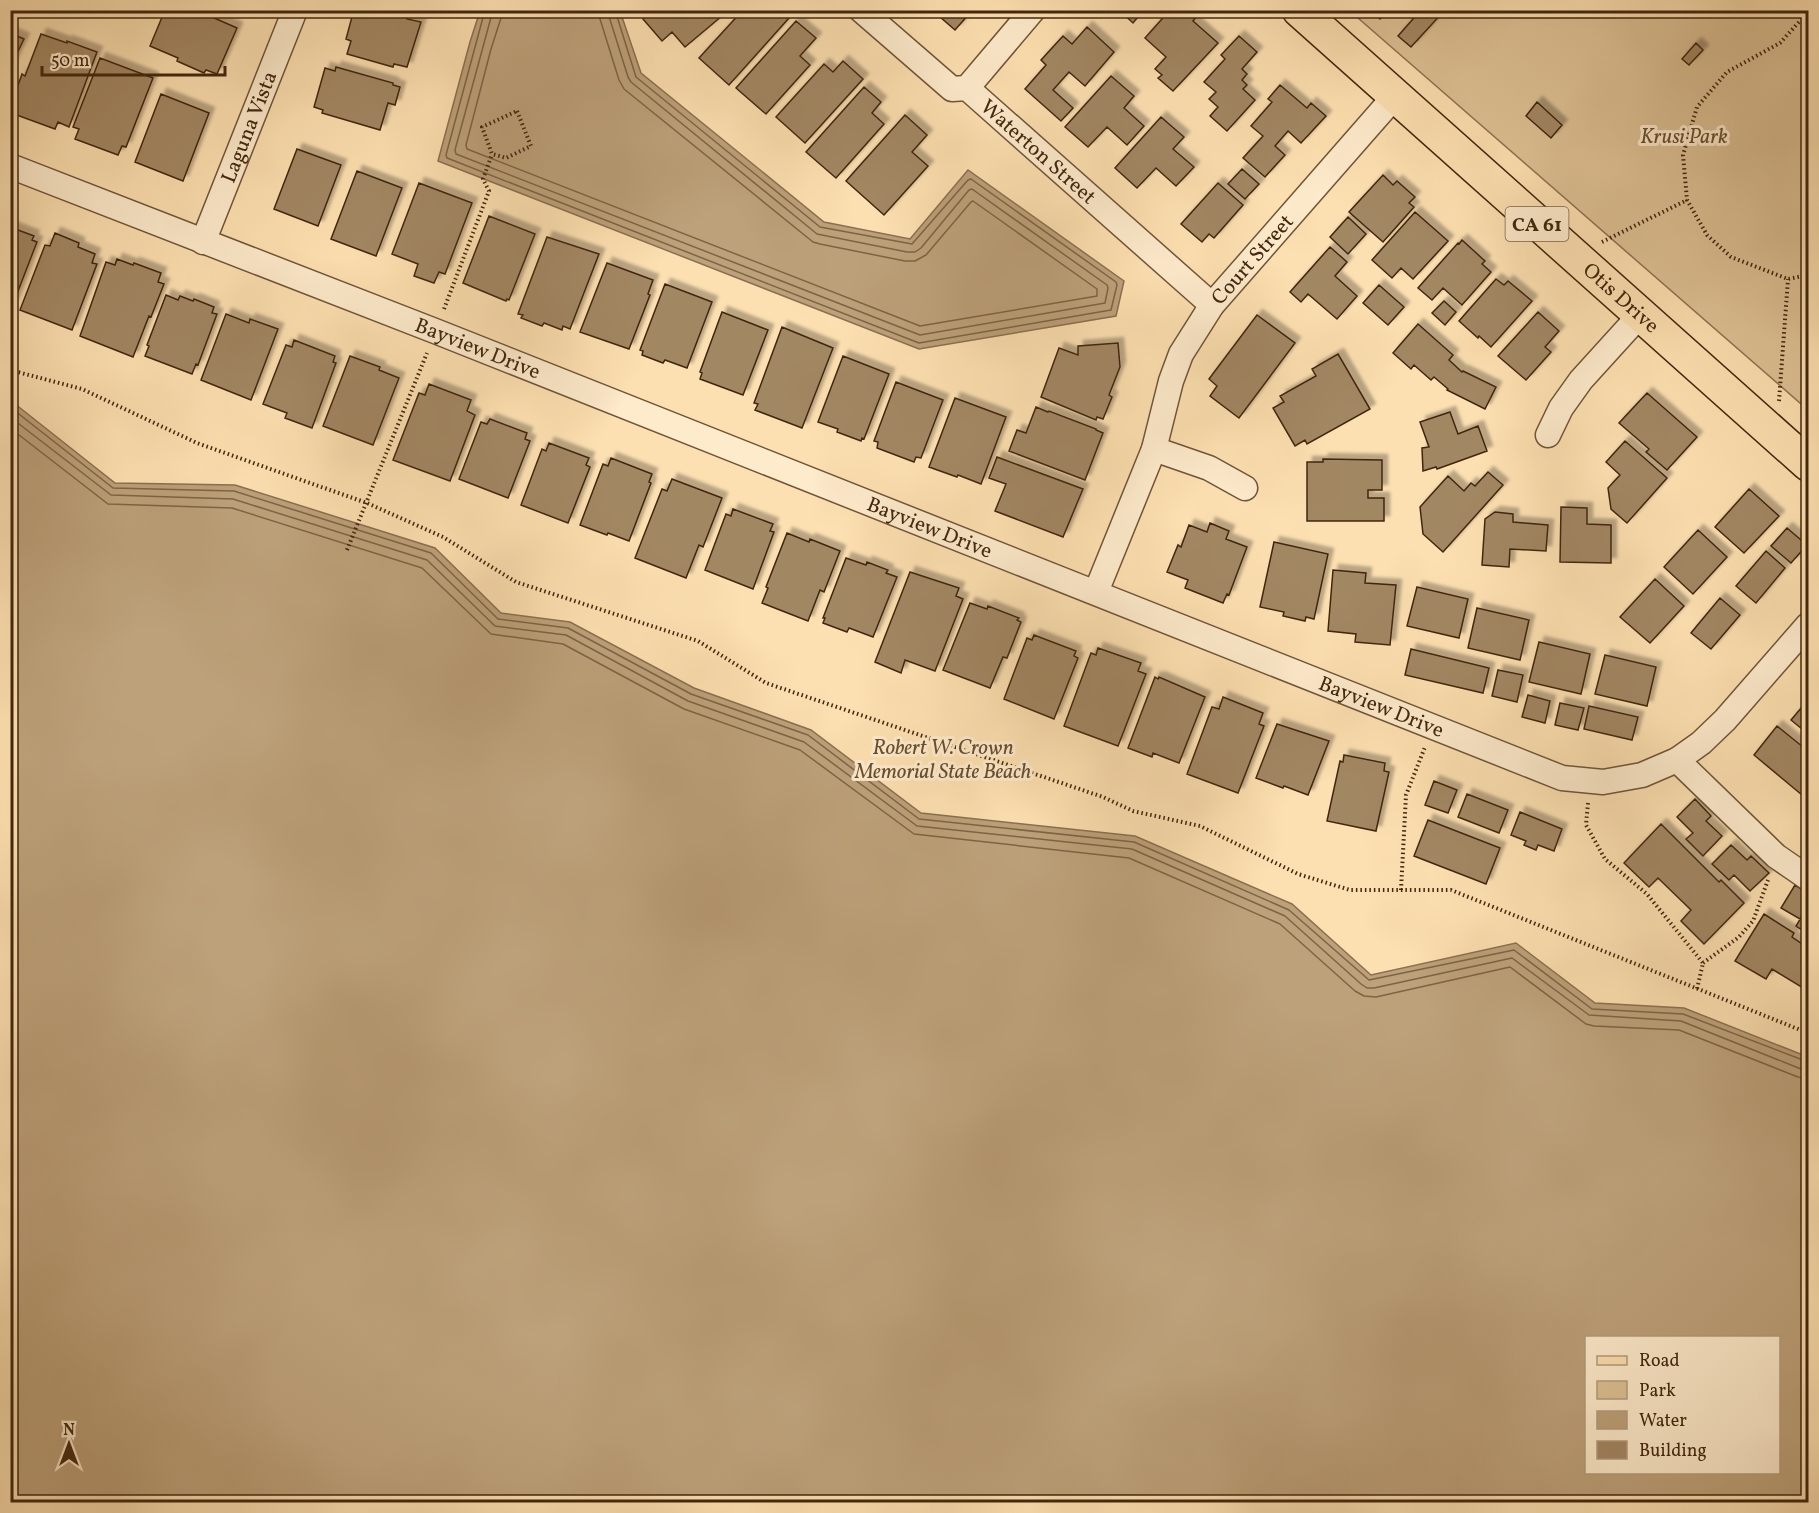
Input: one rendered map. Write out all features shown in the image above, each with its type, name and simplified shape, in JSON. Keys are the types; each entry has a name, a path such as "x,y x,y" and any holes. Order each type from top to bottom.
{"main road":[{"name":"Otis Drive","path":"1299,10 1809,464"}],"street":[{"name":"Laguna Vista","path":"203,242 295,10"},
{"name":"Waterton Street","path":"861,10 952,89 968,88 1212,305"},
{"path":"968,88 1033,10"},
{"name":"Court Street","path":"1096,592 1154,449 1171,381 1181,354 1212,305 1395,96"},
{"name":"Bayview Drive","path":"10,166 435,331 1562,778 1603,782 1642,775 1677,760 1701,743 1725,720 1809,625"},
{"path":"1548,435 1562,408 1581,380 1640,315"},
{"path":"1154,449 1209,468 1245,488"},
{"path":"1677,760 1776,856 1809,878"}],"path":[{"path":"1809,12 1780,43 1727,72 1697,107 1683,155 1687,200 1707,235 1731,256 1788,279 1809,275"},
{"path":"347,550 489,190 483,179 492,154 482,127 517,111 531,146 506,158 492,154"},
{"path":"1574,256 1687,200"},
{"path":"1777,436 1788,279"},
{"path":"10,370 82,388 197,443 367,503 443,537 516,582 698,641 766,683 1103,797 1133,811 1200,826 1298,874 1350,890 1451,890 1809,1033"},
{"path":"1401,890 1406,795 1433,726"},
{"path":"1590,781 1586,825 1605,859 1647,894 1702,963"},
{"path":"1697,989 1702,963 1739,937 1753,921 1776,856"}],"green space":[{"name":"Krusi Park","path":"1350,11 1808,11 1808,410"}],"water":[{"path":"480,11 620,11 641,73 824,222 910,239 968,170 1124,281 1116,316 919,349 438,161"},
{"path":"10,400 115,483 235,485 435,548 501,613 570,622 694,688 811,730 921,813 1135,836 1292,904 1371,975 1516,943 1595,1003 1684,1008 1808,1057 1808,1502 11,1502"}],"building":[{"path":"165,10 196,10 237,28 217,74 206,70 204,73 150,46"},
{"path":"231,10 244,10 238,17"},
{"path":"360,10 388,10 407,16 407,19 421,22 407,67 394,64 393,67 347,54 351,41 346,39 353,13 358,14"},
{"path":"653,10 729,10 685,47 672,32 662,41 643,19"},
{"path":"743,10 780,10 789,18 729,85 699,58"},
{"path":"932,10 976,10 972,16 969,14 955,30"},
{"path":"1119,10 1144,10 1133,23"},
{"path":"1170,10 1202,10 1193,21 1218,43 1173,91 1158,78 1162,75 1155,69 1166,57 1145,38"},
{"path":"1370,10 1388,10 1380,19"},
{"path":"1421,10 1444,11 1411,47 1398,36"},
{"path":"796,21 816,38 800,56 810,65 766,114 736,88"},
{"path":"1087,27 1114,52 1085,86 1069,72 1053,90 1073,108 1061,121 1025,89 1046,65 1041,60 1063,36 1072,44"},
{"path":"10,33 24,39 10,68"},
{"path":"41,34 97,52 69,127 58,122 55,129 14,114 17,107 11,105 22,74 25,76"},
{"path":"1239,36 1257,52 1242,69 1247,74 1242,80 1247,85 1243,89 1255,100 1227,131 1210,116 1218,107 1209,99 1216,92 1204,82 1225,59 1221,55"},
{"path":"1696,43 1703,50 1689,65 1682,59"},
{"path":"100,58 153,78 126,147 122,146 118,155 75,139 79,129 73,127"},
{"path":"843,61 863,79 805,143 776,117 824,64 833,72"},
{"path":"336,67 400,87 395,105 388,103 380,130 322,113 323,110 314,107 325,68 335,71"},
{"path":"1111,76 1134,96 1124,108 1144,126 1127,145 1107,127 1088,147 1065,127"},
{"path":"1280,85 1307,108 1311,103 1326,116 1301,143 1288,131 1275,146 1285,155 1265,177 1243,158 1263,136 1251,126 1272,102 1268,99"},
{"path":"864,87 881,102 872,113 884,124 836,178 806,152"},
{"path":"161,94 209,113 183,181 135,162"},
{"path":"1537,102 1562,125 1551,138 1526,116"},
{"path":"905,115 927,135 912,152 928,166 884,215 846,181"},
{"path":"1161,117 1184,137 1173,149 1194,167 1176,186 1156,168 1137,188 1115,168"},
{"path":"297,149 341,165 318,226 274,209"},
{"path":"1242,169 1259,184 1245,199 1228,184"},
{"path":"357,171 402,188 376,256 331,239"},
{"path":"1383,175 1393,185 1397,181 1415,197 1409,203 1414,207 1383,242 1349,212"},
{"path":"419,183 472,203 445,274 439,272 434,283 414,276 418,264 392,254"},
{"path":"1218,183 1243,205 1214,238 1209,234 1202,242 1181,224"},
{"path":"1415,212 1448,241 1413,279 1401,268 1392,278 1372,260"},
{"path":"489,216 535,234 509,300 506,301 463,283"},
{"path":"1348,217 1366,234 1348,254 1330,237"},
{"path":"10,227 34,236 32,240 37,242 13,304 10,303"},
{"path":"55,233 79,243 78,247 95,254 92,263 97,264 72,330 20,310 45,245 50,246"},
{"path":"547,237 599,254 570,329 563,326 562,330 544,323 542,326 521,318 523,315 518,314"},
{"path":"1462,240 1485,261 1482,264 1491,272 1462,305 1443,288 1432,300 1418,288"},
{"path":"1330,247 1347,262 1335,276 1357,296 1337,319 1308,294 1301,302 1290,292"},
{"path":"117,259 161,273 158,282 164,284 133,357 80,336 106,262 115,265"},
{"path":"607,263 653,280 648,294 650,295 629,349 580,332"},
{"path":"1496,279 1504,285 1508,281 1532,301 1491,347 1459,321"},
{"path":"665,284 712,302 687,368 665,360 663,363 642,355 643,351 640,350"},
{"path":"1379,285 1404,307 1388,325 1363,303"},
{"path":"166,295 178,300 180,296 193,301 194,299 214,307 212,313 217,314 198,365 196,364 192,374 145,356"},
{"path":"1444,301 1456,312 1445,325 1432,313"},
{"path":"722,312 768,330 743,395 700,379 702,373 700,372"},
{"path":"1538,312 1559,331 1545,347 1551,352 1526,380 1498,356"},
{"path":"226,314 249,323 250,319 278,329 251,400 201,380"},
{"path":"1257,315 1295,343 1239,418 1210,396 1217,386 1209,379"},
{"path":"1418,324 1453,355 1449,360 1462,372 1496,387 1485,409 1447,390 1434,377 1431,380 1414,365 1411,369 1393,353"},
{"path":"782,327 833,348 802,428 755,410 758,404 754,403"},
{"path":"294,340 335,356 333,362 336,363 312,428 285,418 287,413 263,404 286,345 292,347"},
{"path":"1118,343 1120,367 1103,419 1097,417 1096,420 1041,397 1059,348 1078,355 1078,346"},
{"path":"1338,354 1370,409 1307,444 1305,440 1295,446 1273,408 1284,402 1280,396 1316,376 1312,369"},
{"path":"350,356 380,367 379,370 399,378 373,445 323,426"},
{"path":"843,356 889,374 864,439 862,438 861,441 818,422"},
{"path":"896,382 943,400 921,458 916,457 914,462 877,448 878,442 874,441"},
{"path":"429,384 471,400 467,411 475,415 450,481 393,460 419,393 425,395"},
{"path":"1647,393 1697,437 1667,470 1646,452 1649,449 1619,423"},
{"path":"955,398 1006,417 981,484 929,467"},
{"path":"1036,407 1103,433 1085,480 1009,451 1017,430 1026,433"},
{"path":"1450,412 1458,434 1478,426 1487,451 1437,469 1436,467 1423,471 1422,448 1429,447 1420,422"},
{"path":"490,419 527,433 525,439 530,441 508,498 459,479 481,422 487,424"},
{"path":"1625,441 1667,478 1627,523 1611,509 1608,488 1620,475 1606,462"},
{"path":"549,443 589,458 586,465 590,467 568,523 521,505 542,449 546,451"},
{"path":"997,457 1083,489 1063,537 995,511 1006,484 989,478"},
{"path":"611,458 652,474 649,482 651,483 629,541 580,525 603,464 608,466"},
{"path":"1323,459 1382,460 1382,490 1368,490 1368,498 1384,498 1384,521 1307,521 1307,462 1323,462"},
{"path":"1488,472 1503,485 1443,552 1423,534 1420,507 1448,476 1464,491 1471,483 1475,486"},
{"path":"672,479 722,498 703,547 699,545 686,578 635,558 662,489 667,491"},
{"path":"1749,489 1779,516 1744,553 1715,527"},
{"path":"1561,507 1587,508 1587,524 1611,525 1611,563 1560,562"},
{"path":"733,509 773,524 770,531 774,532 753,589 705,570 726,514 731,516"},
{"path":"1495,512 1513,514 1513,522 1548,525 1546,551 1510,549 1509,567 1482,565 1485,519"},
{"path":"1210,523 1229,531 1226,539 1247,547 1229,595 1227,594 1223,603 1185,588 1188,580 1167,572 1178,545 1181,547 1189,525 1207,532"},
{"path":"1787,528 1807,545 1791,563 1771,546"},
{"path":"1698,530 1727,557 1693,594 1664,567"},
{"path":"787,533 840,551 824,592 820,590 808,621 762,603"},
{"path":"1274,542 1328,554 1314,619 1306,617 1305,621 1283,616 1284,612 1260,607"},
{"path":"1766,551 1785,568 1756,603 1736,586"},
{"path":"846,558 866,565 867,562 888,570 886,573 897,577 873,637 849,628 847,632 823,623"},
{"path":"1333,570 1366,573 1365,583 1396,585 1390,645 1355,642 1356,634 1328,631"},
{"path":"910,572 959,588 956,596 963,599 935,671 905,660 901,673 875,662"},
{"path":"1655,579 1684,606 1650,643 1620,617"},
{"path":"1417,587 1468,599 1459,638 1407,626"},
{"path":"1720,598 1740,615 1711,649 1691,633"},
{"path":"970,603 987,609 988,606 1019,618 1017,620 1021,622 1007,658 1003,657 990,688 943,670"},
{"path":"1477,608 1529,620 1520,660 1468,648"},
{"path":"1034,635 1076,651 1074,656 1078,658 1054,719 1004,699 1027,638 1032,640"},
{"path":"1539,642 1590,654 1581,694 1529,682"},
{"path":"1098,648 1141,663 1138,671 1146,674 1118,746 1064,726 1091,653 1096,655"},
{"path":"1411,649 1489,668 1483,693 1405,675"},
{"path":"1605,655 1656,667 1647,706 1595,694"},
{"path":"1498,670 1523,675 1517,702 1492,696"},
{"path":"1155,677 1205,697 1179,763 1153,753 1152,757 1128,748"},
{"path":"1528,695 1550,701 1545,723 1522,717"},
{"path":"1223,697 1263,713 1259,724 1264,726 1238,793 1187,774 1212,707 1219,709"},
{"path":"1808,700 1808,734 1791,720"},
{"path":"1560,703 1584,708 1578,730 1555,725"},
{"path":"1589,706 1638,717 1632,740 1584,729"},
{"path":"1277,724 1329,741 1308,795 1256,778"},
{"path":"1777,726 1803,747 1808,754 1808,800 1754,755"},
{"path":"1344,755 1385,763 1384,771 1389,772 1376,831 1327,821 1340,761 1343,762"},
{"path":"1434,781 1457,790 1448,813 1425,805"},
{"path":"1467,794 1508,810 1499,833 1458,817"},
{"path":"1695,799 1711,816 1706,821 1722,836 1703,856 1686,839 1693,833 1677,817"},
{"path":"1520,812 1562,829 1554,851 1538,845 1536,850 1524,845 1526,841 1511,835"},
{"path":"1428,820 1500,848 1486,884 1414,856"},
{"path":"1661,824 1719,882 1721,880 1744,903 1704,944 1681,921 1691,910 1658,878 1649,887 1624,863"},
{"path":"1731,845 1747,860 1751,856 1769,873 1750,891 1734,875 1729,880 1712,864"},
{"path":"1795,885 1808,893 1808,905 1800,919 1781,908"},
{"path":"1808,906 1808,934 1796,926"},
{"path":"1764,914 1794,933 1792,937 1808,948 1808,991 1772,969 1766,979 1735,961"}],"park label":[{"name":"Robert W. Crown Memorial State Beach","path":"943,759"}]}
